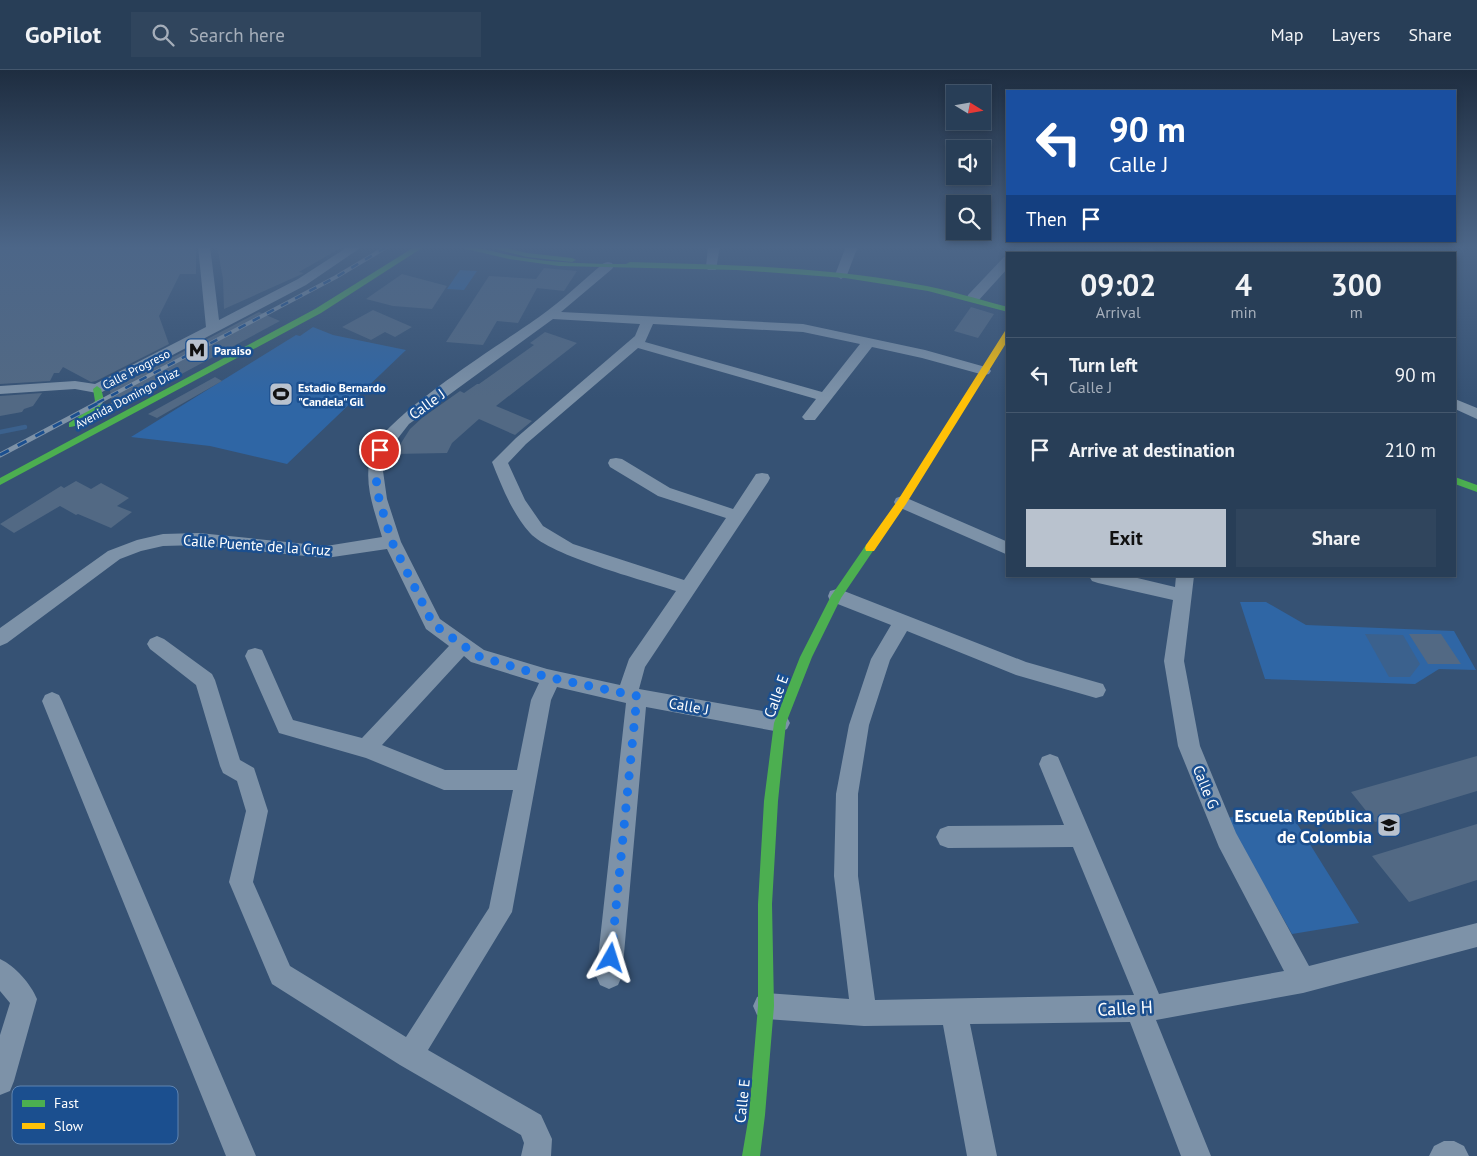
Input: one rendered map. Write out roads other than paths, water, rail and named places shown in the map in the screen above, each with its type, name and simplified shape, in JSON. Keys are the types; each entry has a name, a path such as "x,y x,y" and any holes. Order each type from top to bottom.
{"main road":[{"name":"Avenida Domingo Díaz","path":"0,482 342,297"},
{"path":"965,297 1006,309"},
{"name":"Calle E","path":"751,1156 757,1115 766,1006 765,904 771,801 780,723 806,657 838,596 902,502 1006,336"},
{"name":"Avenida Domingo Díaz","path":"97,389 99,401 90,414 68,427 107,407"},
{"path":"1456,480 1477,488"}],"street":[{"path":"209,297 213,330"},
{"name":"Calle Progreso","path":"97,389 275,297"},
{"name":"Calle J","path":"572,297 550,315 413,413 380,450 375,471 379,499 392,542 433,624 478,656 551,678 780,723"},
{"path":"550,315 803,328 925,354 984,371"},
{"path":"648,320 641,338 636,343 521,441 500,462 517,502 537,530 567,548 688,588"},
{"path":"810,417 869,342"},
{"path":"636,343 825,397"},
{"path":"0,390 75,385 97,389"},
{"path":"1456,404 1477,414"},
{"path":"616,463 664,492 737,516"},
{"path":"609,976 636,665 762,478"},
{"path":"902,502 1006,548"},
{"name":"Calle Puente de la Cruz","path":"0,638 114,555 137,546 163,540 199,540 326,552 392,542"},
{"path":"1106,577 1183,586"},
{"name":"Calle G","path":"1183,586 1174,661 1189,746 1227,839 1303,980"},
{"path":"838,596 1023,669 1096,690"},
{"path":"864,1013 846,876 847,794 860,725 881,659 903,621"},
{"path":"157,644 205,680 231,766 246,775 257,811 241,882 281,975 410,1055 531,1125 538,1134 539,1147 536,1156"},
{"path":"365,748 462,645"},
{"path":"255,656 286,727 365,748 444,780 526,780"},
{"path":"410,1055 500,912 541,700 551,678"},
{"path":"52,701 242,1156"},
{"path":"1050,764 1080,836 1145,1009 1196,1156"},
{"path":"948,838 1080,836"},
{"name":"Calle H","path":"766,1006 864,1013 1145,1009 1303,980 1477,935"},
{"path":"0,972 24,999 0,1081"},
{"path":"954,1013 982,1156"},
{"path":"1444,1156 1454,1156"}],"waterway":[{"path":"0,432 25,427"}],"railway":[{"path":"97,403 299,297"},
{"path":"0,455 100,402"}],"place":[{"name":"Paraiso","path":"197,350"},
{"name":"Estadio Bernardo \"Candela\" Gil","path":"281,394"},
{"name":"Escuela República de Colombia","path":"1389,825"}]}
